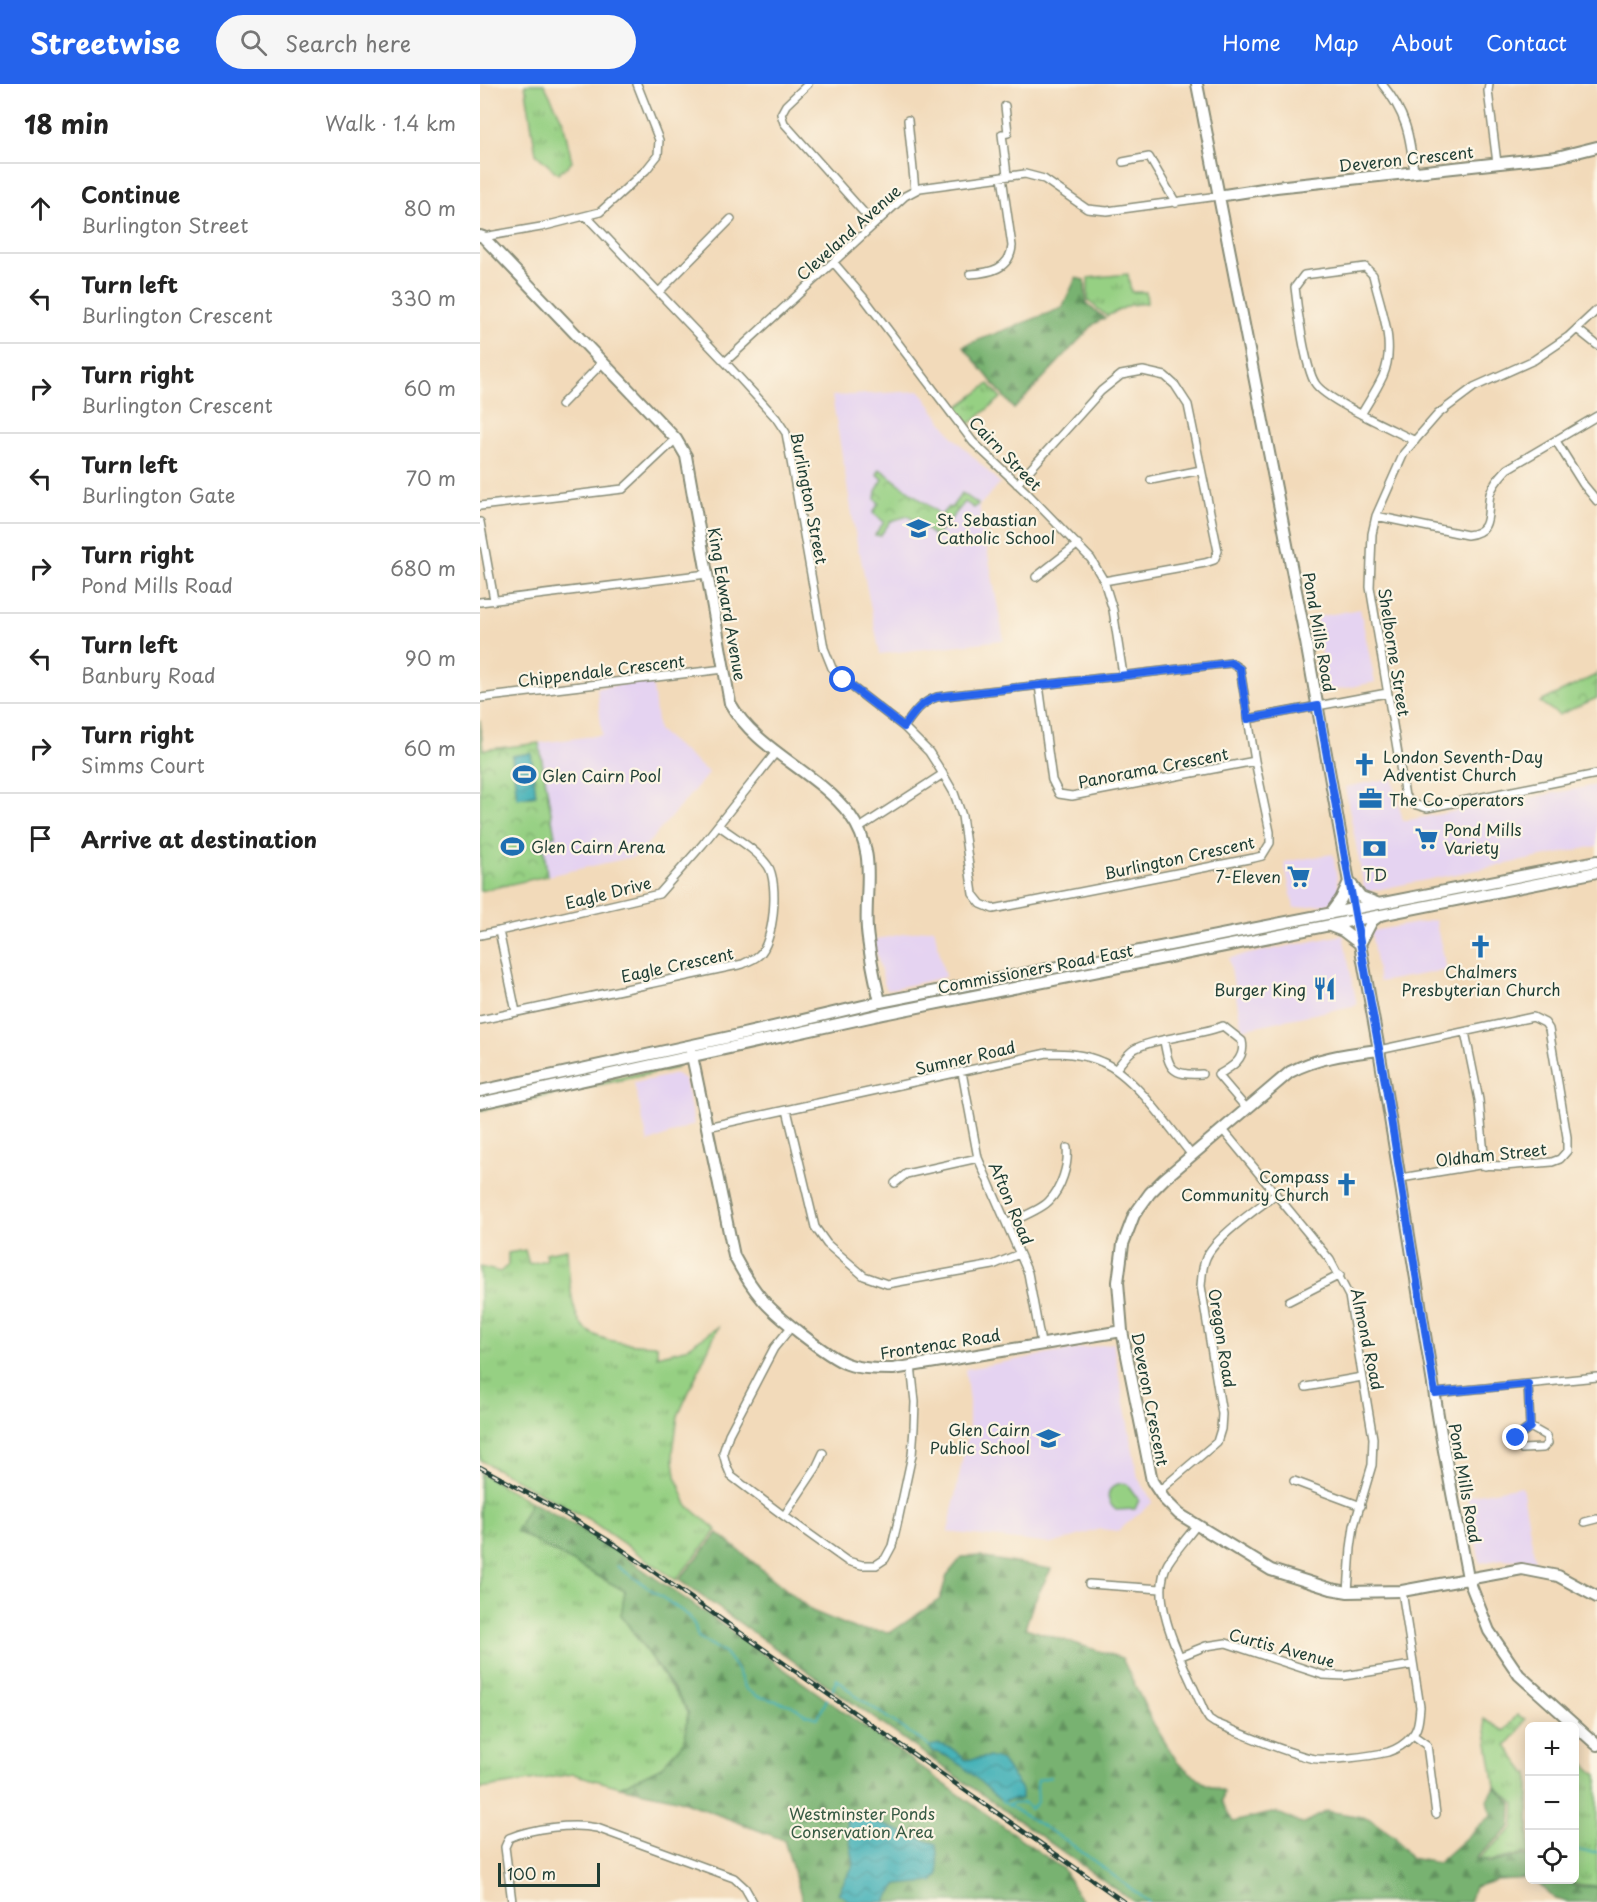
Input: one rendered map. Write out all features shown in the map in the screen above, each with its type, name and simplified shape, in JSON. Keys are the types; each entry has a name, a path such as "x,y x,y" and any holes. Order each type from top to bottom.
{"main road":[{"name":"Pond Mills Road","path":"1197,84 1289,546 1379,1050 1468,1578 1489,1631 1519,1675 1597,1745"},
{"name":"Deveron Crescent","path":"1218,196 1276,187 1557,157 1597,147"},
{"name":"King Edward Avenue","path":"482,237 676,439 686,456 730,703 739,719 828,791 851,816 862,837 869,874 867,929 880,1002"},
{"name":"Commissioners Road East","path":"480,1091 1325,926 1387,903 1597,861"},
{"name":"Commissioners Road East","path":"480,1103 880,1002 1330,914 1380,915 1597,872"},
{"path":"1330,914 1341,899 1349,882 1361,897 1369,902 1387,903"},
{"path":"1325,926 1343,931 1360,944 1372,921 1380,915"},
{"name":"Deveron Crescent","path":"1379,1050 1332,1056 1305,1064 1290,1072 1223,1130 1191,1154 1150,1193 1134,1215 1123,1244 1118,1282 1122,1330 1152,1481 1179,1514 1196,1526 1271,1570 1306,1582 1348,1592 1402,1591 1522,1569 1558,1576 1597,1597"},
{"name":"Frontenac Road","path":"691,1051 734,1257 747,1280 764,1301 829,1355 847,1364 893,1369 1122,1330"}],"street":[{"path":"482,237 541,227 600,212 633,182 658,155 659,140 637,84"},
{"path":"808,84 786,105 782,114 784,123 874,224"},
{"path":"1382,84 1395,100 1410,136 1414,172"},
{"path":"1489,84 1497,164"},
{"path":"970,274 984,274 1002,266 1011,256 1002,134 1008,134 1005,106"},
{"path":"908,120 915,190"},
{"path":"1123,162 1149,157 1176,203"},
{"name":"Cleveland Avenue","path":"725,362 874,224 915,190 933,185 1025,174 1044,179 1087,209 1107,211 1218,196"},
{"name":"Burlington Street","path":"586,216 725,362 776,418 786,433 824,648 832,668 843,680 904,727 929,752 954,794 962,816 973,894 981,904 993,909"},
{"path":"659,292 731,219"},
{"name":"Cairn Street","path":"834,263 864,298 973,442 1017,483 1091,559 1104,581 1113,610 1123,675"},
{"path":"1362,413 1383,376 1389,343 1373,274 1365,267 1304,274 1295,287 1307,358 1315,383 1328,396 1415,441"},
{"name":"Shelborne Street","path":"1597,310 1577,329 1534,360 1474,387 1438,414 1404,453 1376,516 1372,534 1370,587 1405,795 1413,804 1427,808 1597,774"},
{"path":"1577,329 1597,345"},
{"path":"561,405 603,362"},
{"path":"1017,483 1101,391 1121,375 1143,371 1165,376 1175,385 1188,405 1217,537 1218,551 1214,560 1104,581"},
{"path":"1376,516 1467,535 1478,534 1484,528 1489,516 1491,494 1496,482 1507,469 1597,416"},
{"path":"480,506 623,489 676,439"},
{"path":"1556,441 1583,484 1597,501"},
{"path":"1151,480 1201,470"},
{"path":"480,522 494,600"},
{"path":"1036,577 1078,544"},
{"path":"480,602 707,574"},
{"name":"Burlington Crescent","path":"904,727 916,709 925,701 937,697 1231,663 1240,669 1255,761 1270,832 1270,843 1262,856 993,909"},
{"name":"Chippendale Crescent","path":"480,698 724,669"},
{"name":"Panorama Crescent","path":"1039,685 1052,780 1059,794 1072,796 1255,761"},
{"path":"1248,719 1387,693"},
{"name":"Eagle Drive","path":"480,935 659,894 777,751"},
{"path":"858,830 943,774"},
{"name":"Eagle Crescent","path":"480,1020 743,964 760,955 766,944 772,922 774,886 770,868 762,858 718,825"},
{"path":"499,931 516,1012"},
{"path":"880,1002 883,1014"},
{"name":"Oldham Street","path":"1379,1050 1533,1017 1545,1023 1549,1029 1568,1137 1567,1151 1560,1159 1552,1162 1504,1166 1479,1165 1401,1178"},
{"path":"1116,1069 1133,1050 1209,1032 1223,1026 1242,1041 1244,1047 1235,1066 1218,1075 1247,1109"},
{"path":"1465,1032 1479,1100 1485,1166"},
{"path":"1164,1041 1168,1062 1173,1070 1183,1075 1202,1074"},
{"name":"Sumner Road","path":"707,1127 1047,1053 1086,1056 1116,1069 1191,1154"},
{"name":"Afton Road","path":"962,1072 978,1158 1028,1273 1041,1343"},
{"path":"787,1110 815,1227 826,1244 864,1276 887,1284 984,1267 1019,1254"},
{"name":"Almond Road","path":"1223,1130 1330,1260 1340,1275 1349,1296 1373,1438 1372,1465 1354,1526 1348,1592"},
{"path":"1007,1224 1049,1202 1060,1182 1068,1159 1067,1148"},
{"path":"895,1183 906,1174 978,1158"},
{"name":"Oregon Road","path":"1159,1491 1217,1442 1221,1429 1222,1414 1201,1286 1202,1270 1207,1255 1219,1240 1276,1194"},
{"path":"1289,1301 1340,1275"},
{"path":"792,1326 774,1348 760,1373 729,1434 723,1453 731,1476 847,1561 862,1565 876,1565 885,1559 892,1546 912,1455 915,1402 910,1365"},
{"path":"1306,1387 1362,1377"},
{"path":"1435,1393 1597,1377"},
{"path":"1528,1384 1530,1427"},
{"path":"1530,1427 1546,1436 1548,1443 1543,1448 1522,1449 1516,1445 1516,1438 1530,1427"},
{"path":"784,1515 816,1468 823,1453"},
{"path":"1294,1481 1361,1506"},
{"path":"1585,1522 1597,1519"},
{"path":"1196,1526 1168,1563 1161,1589 1167,1622 1181,1656 1209,1719 1292,1753 1313,1759 1330,1760 1389,1752 1402,1745 1413,1735 1418,1724 1420,1707 1402,1591"},
{"path":"1089,1584 1161,1589"},
{"name":"Curtis Avenue","path":"1181,1656 1206,1646 1226,1643 1323,1675 1344,1676 1412,1665"},
{"path":"1413,1735 1427,1745 1436,1814"},
{"path":"512,1902 505,1847 509,1838 519,1834 581,1825 597,1828 734,1878 745,1888 753,1902"}],"shaded area":[{"name":"St. Sebastian Catholic School","path":"920,391 954,438 1000,483 979,506 1004,640 880,654 858,550 832,396"},
{"path":"1360,609 1375,682 1326,692 1316,617"},
{"path":"652,680 658,730 709,773 637,856 547,876 542,838 555,836 539,743 602,735 597,688"},
{"path":"1392,778 1403,821 1597,785 1597,846 1365,892 1345,787"},
{"path":"1333,854 1339,890 1333,903 1294,908 1284,862"},
{"path":"1435,920 1447,970 1379,982 1371,931"},
{"path":"934,928 945,977 886,990 873,940"},
{"path":"1343,935 1357,1005 1242,1029 1229,958"},
{"path":"677,1074 684,1079 694,1124 648,1143 634,1083"},
{"name":"Glen Cairn Public School","path":"1113,1343 1138,1478 1153,1502 1118,1531 1100,1529 1052,1544 948,1532 969,1426 965,1369"},
{"path":"1522,1486 1535,1561 1502,1559 1480,1563 1467,1496"}],"green space":[{"path":"525,84 544,84 563,121 572,162 558,174 536,154"},
{"path":"1128,274 1131,292 1146,292 1147,303 1130,305 1107,316 1088,301 1088,278"},
{"path":"1076,278 1085,280 1086,304 1105,318 1094,324 1014,409 963,346 1062,308"},
{"path":"989,384 1001,398 967,426 954,410"},
{"path":"880,469 941,515 948,507 951,508 962,493 978,504 974,508 965,502 936,537 908,516 891,521 880,536 875,535 884,522 873,513 879,503 875,499 876,491 883,479 877,474"},
{"path":"1597,672 1597,698 1559,715 1540,702 1596,675"},
{"path":"480,720 483,750 539,743 555,836 543,838 547,876 480,891"},
{"path":"676,1065 677,1068 480,1111 480,1107"},
{"path":"567,1249 574,1307 580,1322 594,1335 615,1341 657,1345 657,1356 685,1349 718,1327 678,1416 673,1452 676,1476 687,1505 717,1530 676,1580 588,1519 480,1460 480,1267 500,1272 508,1265 508,1253 525,1250 529,1264 546,1260 545,1253"},
{"path":"480,1473 531,1502 516,1531 625,1591 621,1615 688,1712 685,1741 660,1768 620,1787 573,1774 480,1789"},
{"path":"1122,1483 1127,1484 1139,1500 1135,1509 1116,1510 1108,1498 1110,1490"},
{"name":"Westminster Ponds Conservation Area","path":"531,1502 590,1533 710,1616 1063,1869 1082,1902 803,1902 784,1840 677,1799 620,1787 660,1768 684,1742 688,1712 621,1615 625,1591 516,1531"},
{"path":"718,1533 812,1611 856,1629 891,1632 940,1599 947,1575 962,1557 982,1556 1051,1569 1033,1604 1025,1628 1122,1658 1153,1723 1178,1763 1204,1783 1224,1792 1222,1802 1233,1822 1276,1812 1303,1824 1327,1811 1368,1818 1395,1837 1410,1858 1438,1863 1491,1815 1488,1800 1495,1787 1512,1803 1511,1827 1476,1858 1490,1863 1524,1855 1525,1878 1497,1880 1474,1887 1469,1902 1134,1902 679,1580"},
{"path":"1517,1715 1525,1719 1506,1746 1525,1771 1525,1853 1491,1861 1479,1858 1514,1828 1515,1803 1495,1786 1484,1719 1504,1731"},
{"path":"1579,1759 1597,1775 1597,1886 1575,1884 1579,1884"},
{"path":"1538,1884 1597,1887 1597,1902 1568,1902 1555,1899"}],"water":[{"name":"Glen Cairn Pool","path":"531,753 536,795 517,798 512,756"},
{"path":"939,1744 951,1748 966,1760 988,1757 1001,1760 1021,1788 1021,1799 1001,1801 960,1765 932,1751 929,1746"},
{"path":"864,1818 936,1844 939,1874 933,1882 897,1885 885,1902 851,1902 838,1893 854,1864 846,1820"}],"waterway":[{"path":"617,1566 689,1616 698,1637 725,1653 736,1668 746,1689 757,1696 791,1705 806,1715 818,1718 827,1699"},
{"path":"832,1691 837,1679 853,1694 929,1746"},
{"path":"1009,1804 1025,1803 1030,1809 1038,1799 1038,1780 1050,1777"},
{"path":"1001,1801 1067,1841 1149,1902"},
{"path":"1579,1851 1597,1852"}],"railway":[{"path":"480,1467 567,1515 617,1546 1124,1902"}],"place":[{"name":"St. Sebastian Catholic School","path":"919,528"},
{"name":"London Seventh-Day Adventist Church","path":"1365,765"},
{"name":"Glen Cairn Pool","path":"524,775"},
{"name":"The Co-operators","path":"1371,799"},
{"name":"Pond Mills Variety","path":"1426,838"},
{"name":"Glen Cairn Arena","path":"513,846"},
{"name":"TD","path":"1375,849"},
{"name":"7-Eleven","path":"1299,876"},
{"name":"Chalmers Presbyterian Church","path":"1481,946"},
{"name":"Burger King","path":"1324,989"},
{"name":"Compass Community Church","path":"1347,1185"},
{"name":"Glen Cairn Public School","path":"1048,1438"}],"route":[{"path":"843,680 904,727 916,709 925,701 937,697 1231,663 1240,669 1248,719 1318,706 1386,1088 1435,1393 1528,1384 1530,1427 1516,1438"}]}
